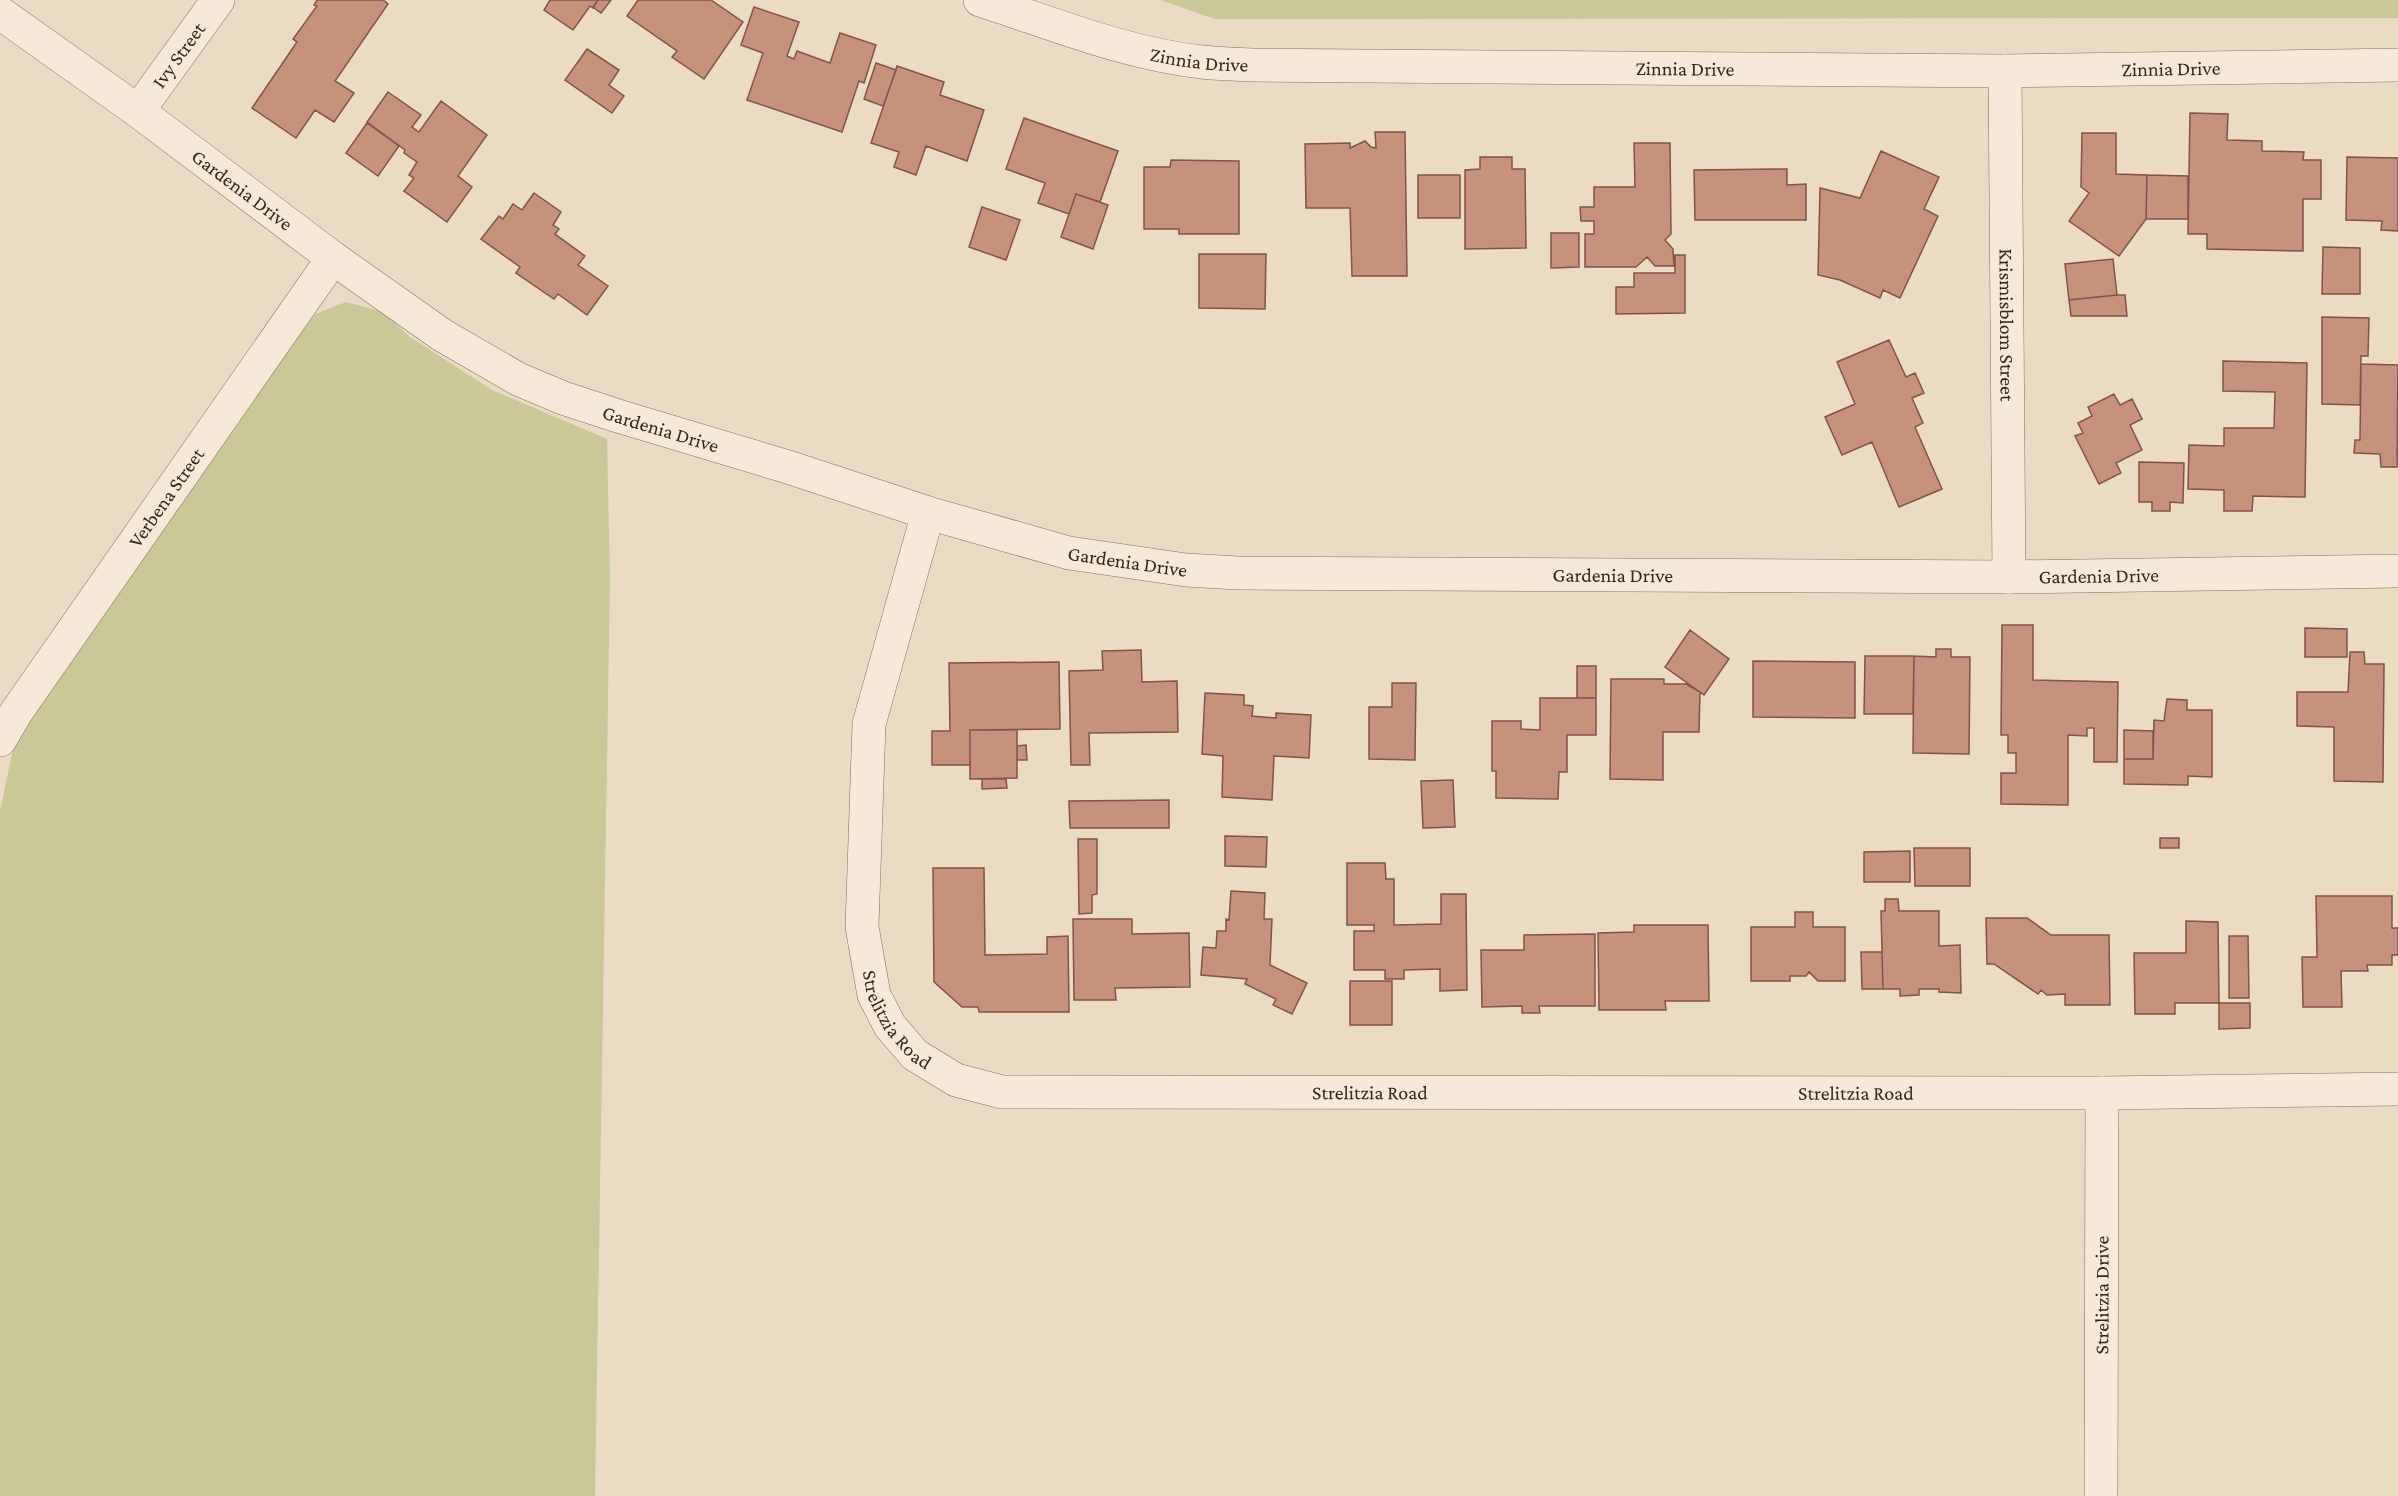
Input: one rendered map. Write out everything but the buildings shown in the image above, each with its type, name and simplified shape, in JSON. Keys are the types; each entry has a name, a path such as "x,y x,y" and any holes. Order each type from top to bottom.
{"street":[{"name":"Ivy Street","path":"138,111 218,0"},
{"name":"Zinnia Drive","path":"980,0 1148,52 1201,62 1253,65 2004,71 2398,65"},
{"name":"Gardenia Drive","path":"0,13 138,111 333,258 442,335 518,379 563,399 788,467 928,513 1069,553 1186,570 1250,573 2008,577 2398,571"},
{"name":"Krismisblom Street","path":"2004,71 2008,577"},
{"name":"Verbena Street","path":"0,740 24,702 333,258"},
{"name":"Strelitzia Road","path":"928,513 870,724 862,927 874,995 890,1026 915,1055 956,1080 1002,1092 2102,1093 2398,1089"},
{"name":"Strelitzia Drive","path":"2101,1496 2102,1093"}],"green space":[{"path":"1160,0 2398,0 2398,18 1215,19"},
{"path":"346,302 384,312 410,337 492,390 607,439 610,578 595,1496 0,1496 0,811 18,725 315,314"}]}
